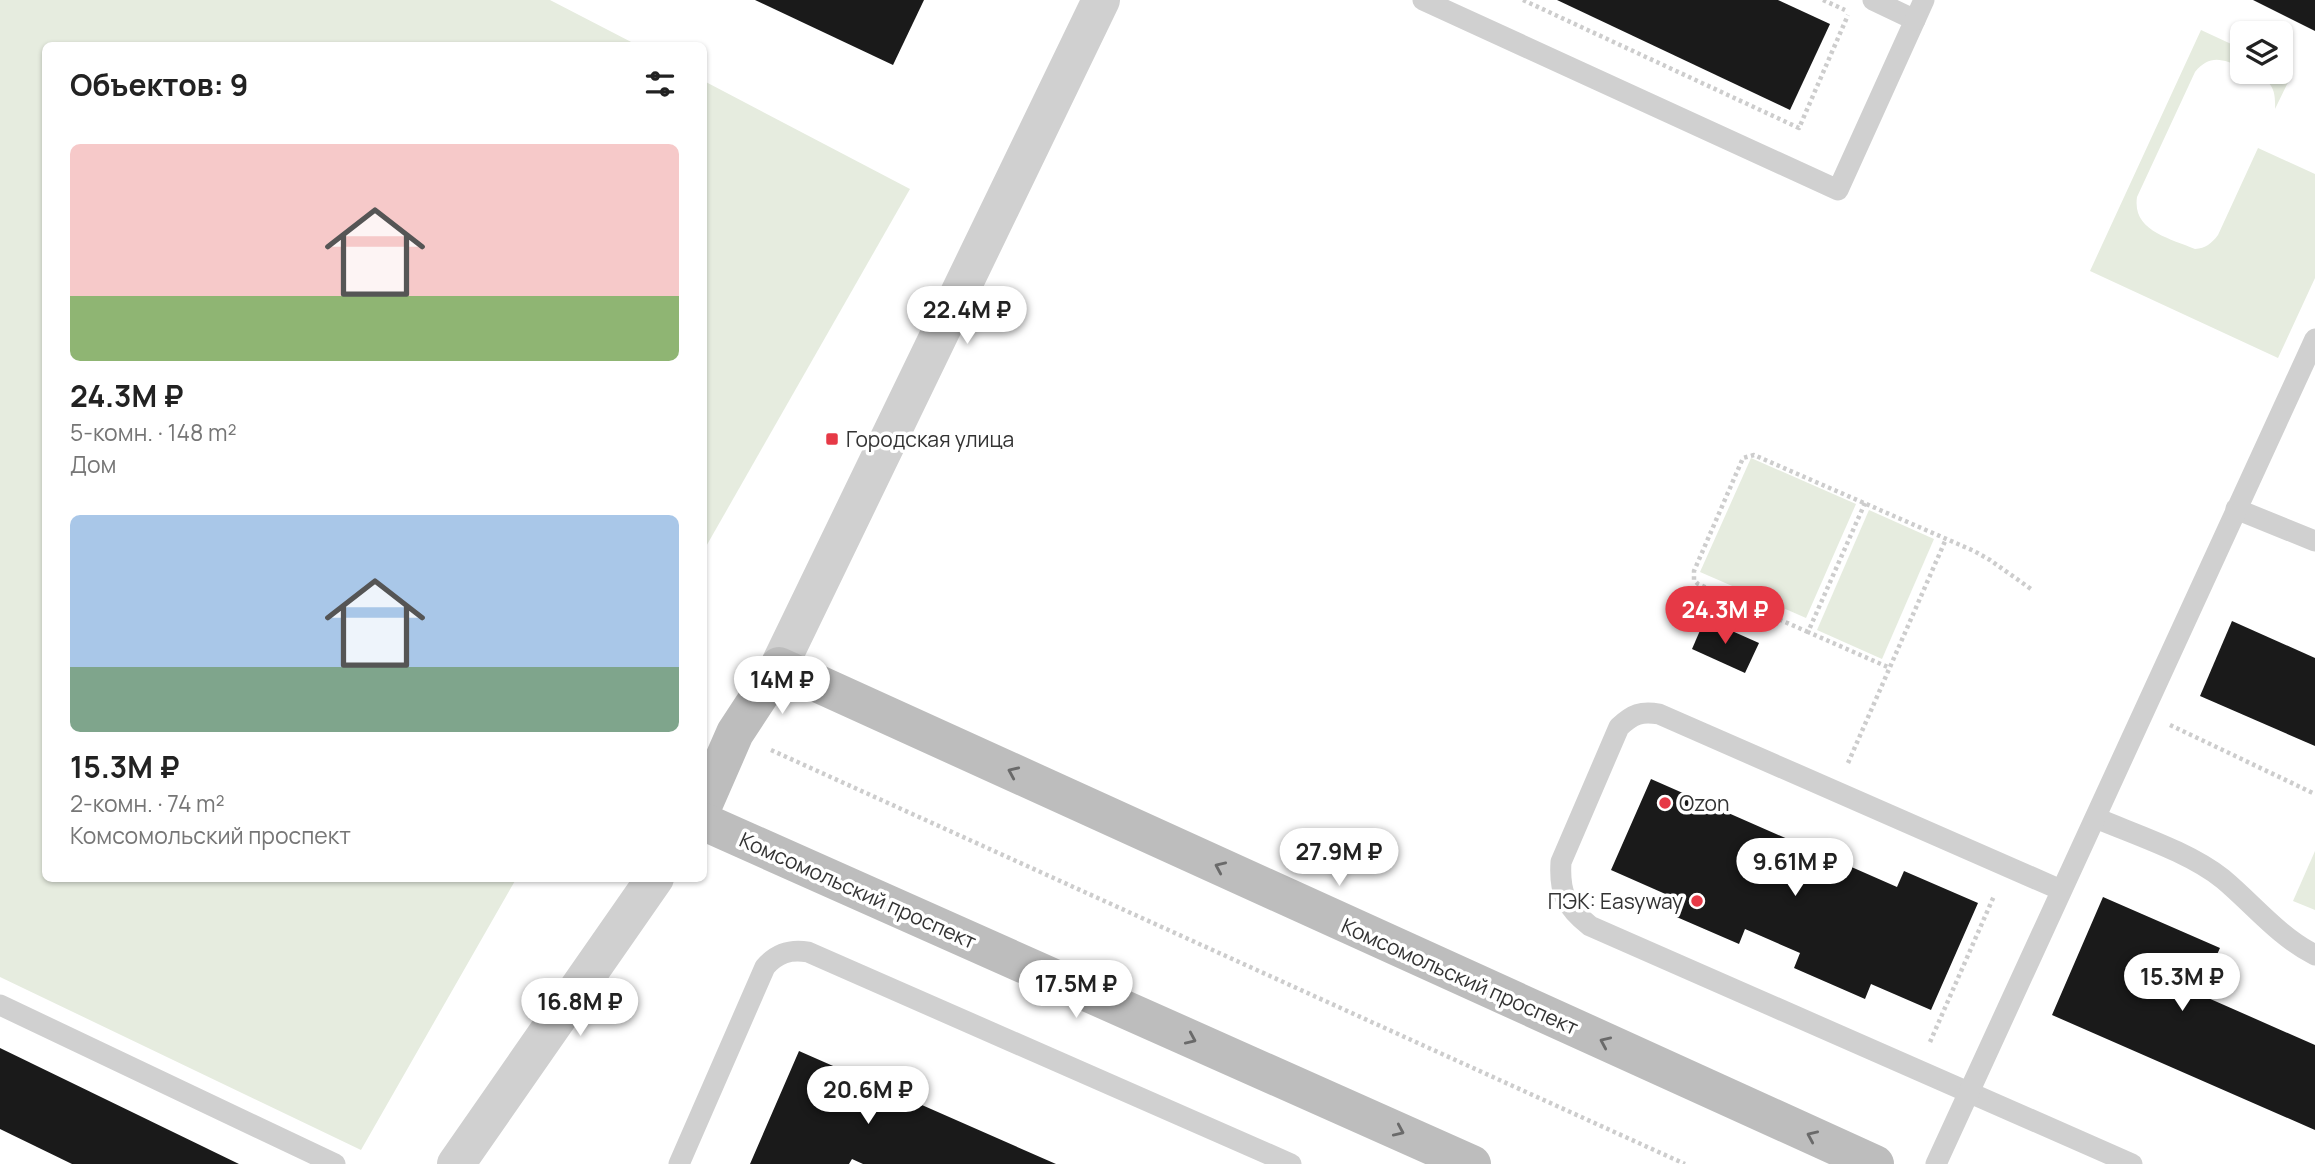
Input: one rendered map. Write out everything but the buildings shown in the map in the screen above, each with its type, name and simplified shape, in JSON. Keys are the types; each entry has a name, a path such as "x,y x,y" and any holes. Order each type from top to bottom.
{"main road":[{"path":"707,797 735,733 779,666"},
{"name":"Комсомольский проспект","path":"779,666 1875,1164"},
{"name":"Комсомольский проспект","path":"707,823 1472,1164"}],"street":[{"path":"779,666 1101,0"},
{"path":"456,1164 652,882"}],"lane":[{"path":"1423,0 1838,190 1924,0"},
{"path":"1873,0 1915,20"},
{"path":"1936,1164 2315,339"},
{"path":"2236,509 2315,541"},
{"path":"2061,890 1660,714 1643,712 1632,715 1619,727 1561,862 1560,880 1564,897 1574,914 1590,926 2132,1164"},
{"path":"2096,818 2205,867 2222,879 2277,930 2315,955"},
{"path":"679,1164 765,967 773,958 796,950 808,952 1291,1164"},
{"path":"0,1005 335,1164"}],"path":[{"path":"1523,0 1799,128 1849,12 1824,0"},
{"path":"1890,668 1698,584 1695,580 1694,571 1743,458 1754,455 1946,539 1990,560 2031,589"},
{"path":"1808,632 1865,503"},
{"path":"1836,791 1946,539"},
{"path":"2143,713 2315,794"},
{"path":"735,733 1685,1164"},
{"path":"1918,1070 2007,866"}],"shaded area":[{"path":"0,0 550,0 631,42 42,42 42,882 514,882 361,1150 0,977"},
{"path":"2201,30 2230,43 2230,62 2211,60 2195,72 2137,197 2137,209 2140,218 2155,232 2195,249 2208,245 2218,235 2258,148 2315,174 2315,278 2278,358 2090,271"},
{"path":"707,83 910,189 707,545"},
{"path":"2287,84 2275,109 2273,89 2270,85"},
{"path":"1751,458 1856,504 1806,618 1700,572"},
{"path":"1869,510 1934,539 1882,659 1817,630"},
{"path":"2315,851 2315,910 2293,901"}],"place":[{"name":"Городская улица","path":"832,439"},
{"name":"Ozon","path":"1665,803"},
{"name":"ПЭК: Easyway","path":"1697,901"}]}
